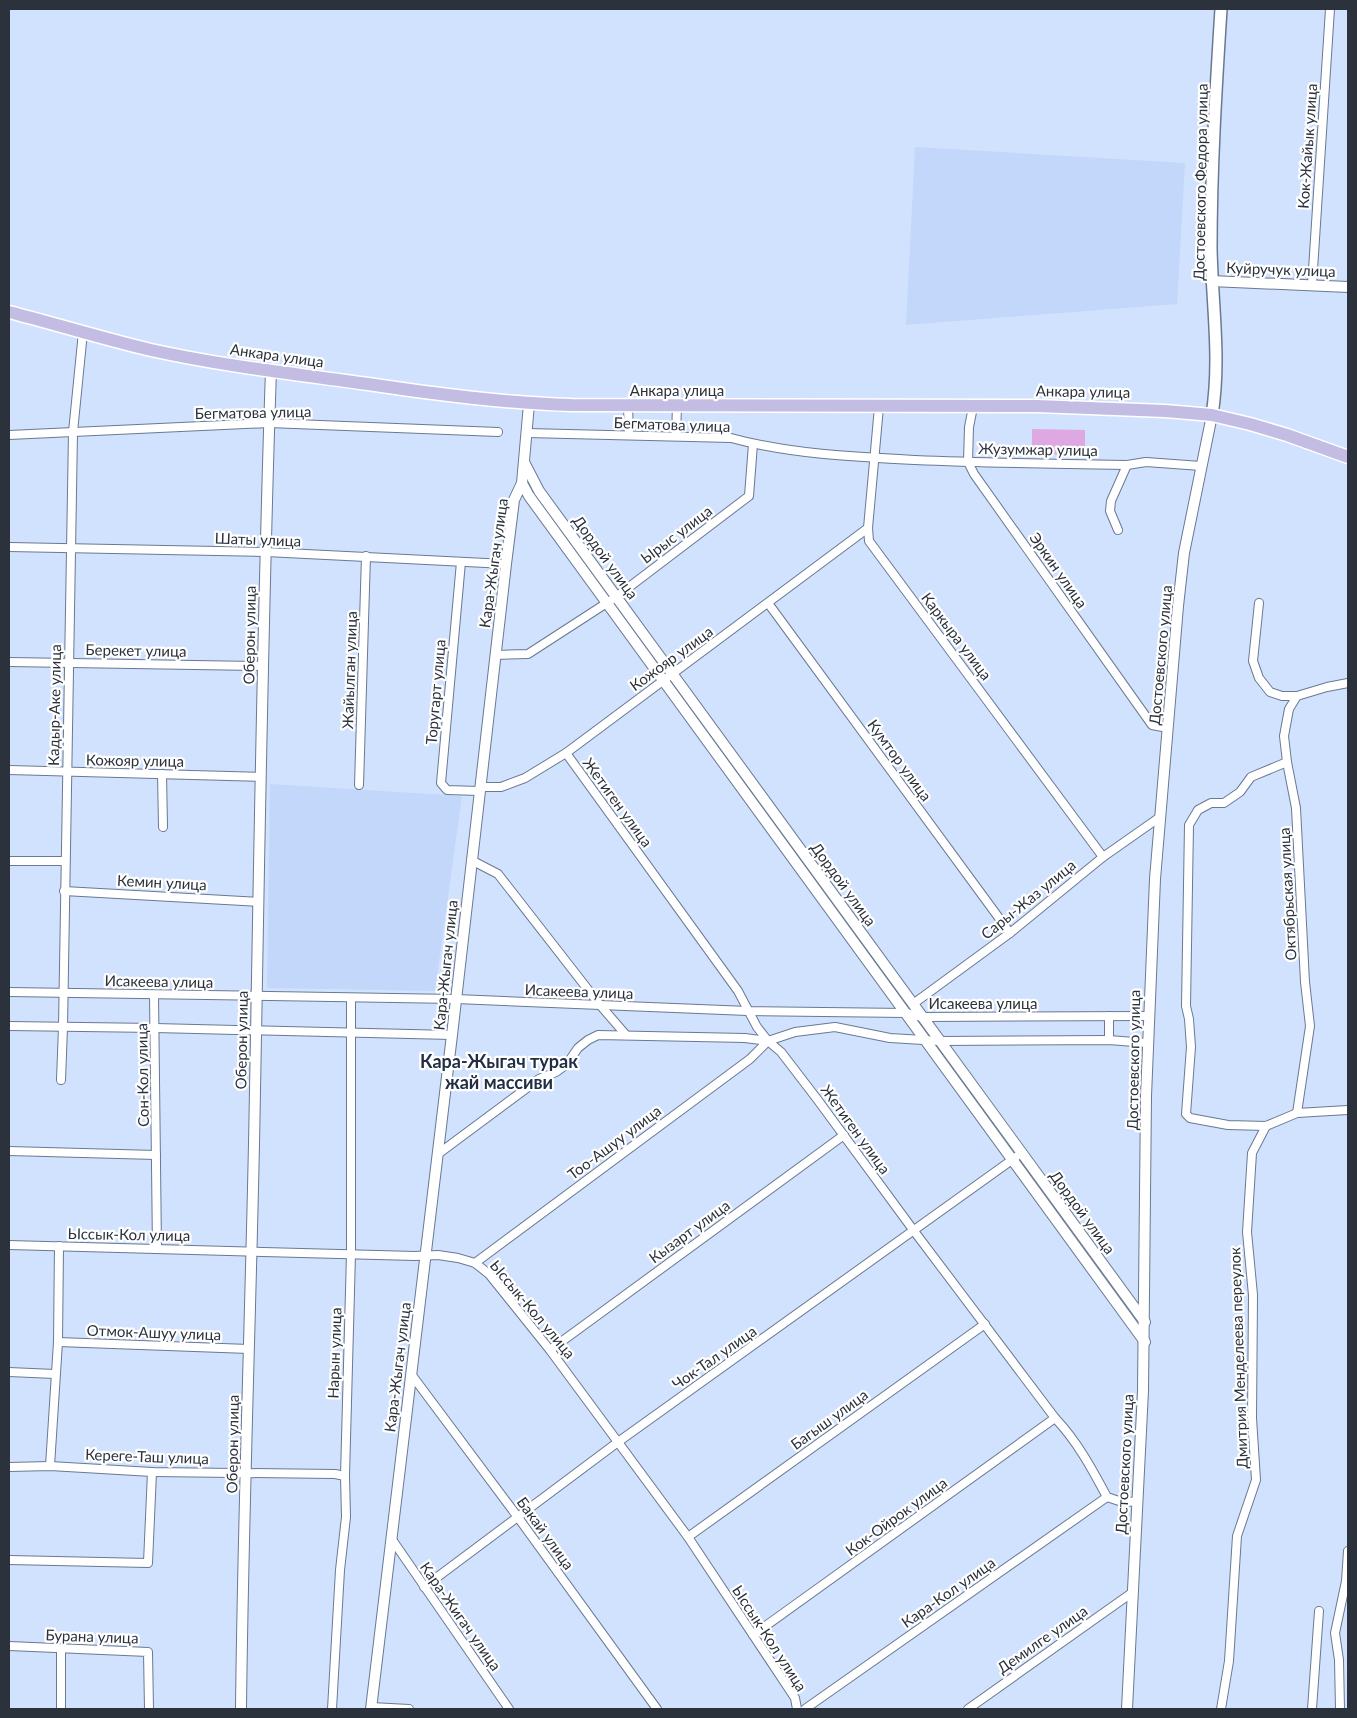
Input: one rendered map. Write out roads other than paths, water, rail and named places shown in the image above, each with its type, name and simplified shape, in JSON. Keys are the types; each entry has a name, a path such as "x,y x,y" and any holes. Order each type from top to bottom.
{"main road":[{"name":"Достоевского Федора улица","path":"1212,415 1216,392 1217,356 1212,282 1211,210 1221,9"},
{"name":"Анкара улица","path":"9,312 160,351 271,370 445,395 529,404 628,406 1130,408 1212,415 1287,435 1348,457"}],"street":[{"name":"Кок-Жайык улица","path":"1312,285 1330,9"},
{"name":"Куйручук улица","path":"1212,282 1348,287"},
{"name":"Кадыр-Аке улица","path":"61,1080 73,432 83,332"},
{"name":"Оберон улица","path":"242,1709 243,1563 247,1472 263,666 271,370"},
{"name":"Кара-Жыгач улица","path":"371,1708 452,1036 506,564 514,500 522,483 529,404"},
{"path":"628,406 629,435"},
{"path":"676,436 677,406"},
{"name":"Каркыра улица","path":"879,407 868,528 869,540 1103,856"},
{"path":"968,462 969,427 973,407"},
{"name":"Достоевского улица","path":"1127,1709 1145,1342 1147,1042 1155,879 1183,562 1212,415"},
{"name":"Бегматова улица","path":"9,435 270,423 498,432"},
{"name":"Бегматова улица","path":"527,433 731,438 753,444 803,451 875,458"},
{"name":"Ырыс улица","path":"496,655 528,654 607,604 749,496 753,444"},
{"name":"Жузумжар улица","path":"875,458 1127,465 1146,462 1201,466"},
{"name":"Дордой улица","path":"524,461 539,491 1145,1322"},
{"name":"Эркин улица","path":"968,462 974,474 1152,726 1168,728"},
{"path":"1118,530 1110,511 1111,501 1127,465"},
{"name":"Дордой улица","path":"522,483 529,496 607,604 1145,1342"},
{"path":"516,495 529,496"},
{"name":"Кожояр улица","path":"479,789 501,787 525,778 566,753 868,528"},
{"name":"Шаты улица","path":"9,548 266,552 506,564"},
{"name":"Жайылган улица","path":"359,785 366,556"},
{"name":"Торугарт улица","path":"461,562 441,783 447,790 479,789"},
{"name":"Кумтор улица","path":"768,603 1010,933"},
{"path":"1259,603 1253,661 1259,678 1270,692 1282,696 1297,696 1348,683"},
{"name":"Берекет улица","path":"9,662 263,666"},
{"name":"Октябрьская улица","path":"1297,696 1289,710 1284,736 1296,808 1305,982 1310,1026 1297,1112"},
{"name":"Жетиген улица","path":"566,753 732,983 757,1027 768,1041 781,1052 914,1231 1066,1430 1090,1464 1107,1497"},
{"path":"1287,762 1251,777 1240,792 1224,803 1211,803 1198,810 1189,826 1186,1006 1191,1047 1186,1114 1190,1118 1228,1125 1266,1126 1297,1112 1348,1110"},
{"name":"Кожояр улица","path":"9,770 261,777"},
{"path":"162,774 163,827"},
{"name":"Сары-Жаз улица","path":"913,1004 1010,933 1103,856 1160,817"},
{"path":"471,860 498,874 600,1005 626,1035"},
{"path":"9,861 65,861"},
{"name":"Кемин улица","path":"64,891 259,902"},
{"name":"Исакеева улица","path":"9,992 456,999 748,1010 906,1013 922,1017 1148,1016"},
{"name":"Сон-Кол улица","path":"154,995 157,1249"},
{"name":"Нарын улица","path":"332,1709 340,1570 346,1517 344,1476 350,1254 351,998"},
{"path":"1109,1016 1109,1040"},
{"path":"9,1026 256,1030 452,1036"},
{"path":"438,1154 539,1080 567,1064 578,1048 598,1035 745,1038 768,1041 795,1032 835,1027 890,1038 940,1041 1109,1040 1147,1042"},
{"name":"Тоо-Ашуу улица","path":"475,1263 750,1058 768,1041"},
{"name":"Дмитрия Менделеева переулок","path":"1221,1709 1229,1660 1237,1536 1256,1480 1252,1418 1253,1295 1247,1232 1252,1153 1266,1126"},
{"name":"Кызарт улица","path":"550,1350 844,1135"},
{"path":"9,1151 156,1155"},
{"name":"Чок-Тал улица","path":"424,1587 618,1442 1022,1153"},
{"name":"Ыссык-Кол улица","path":"9,1245 438,1255 475,1263 489,1274 550,1350 688,1537 795,1698 797,1709"},
{"path":"50,1466 58,1342 59,1246"},
{"path":"1127,1299 1136,1301 1145,1292"},
{"path":"1129,1322 1145,1322"},
{"name":"Багыш улица","path":"688,1537 985,1324"},
{"name":"Отмок-Ашуу улица","path":"58,1342 249,1349"},
{"path":"9,1372 56,1374"},
{"name":"Бакай улица","path":"411,1374 657,1709"},
{"name":"Кок-Ойрок улица","path":"753,1636 1055,1418"},
{"name":"Кереге-Таш улица","path":"9,1467 50,1466 152,1472 247,1472 335,1474 344,1476"},
{"path":"9,1560 148,1563 152,1472"},
{"path":"1107,1497 1119,1501 1137,1502"},
{"name":"Кара-Кол улица","path":"805,1709 1107,1497"},
{"name":"Кара-Жигач улица","path":"390,1538 509,1709"},
{"path":"1340,1709 1335,1632 1347,1582 1348,1551"},
{"name":"Демилге улица","path":"968,1709 1133,1592"},
{"path":"1312,1709 1319,1611"},
{"name":"Бурана улица","path":"9,1646 148,1652 149,1709"},
{"path":"60,1709 61,1649"},
{"path":"371,1708 409,1709"}],"district":[{"name":"Кара-Жыгач турак жай массиви","path":"499,1071"}]}
